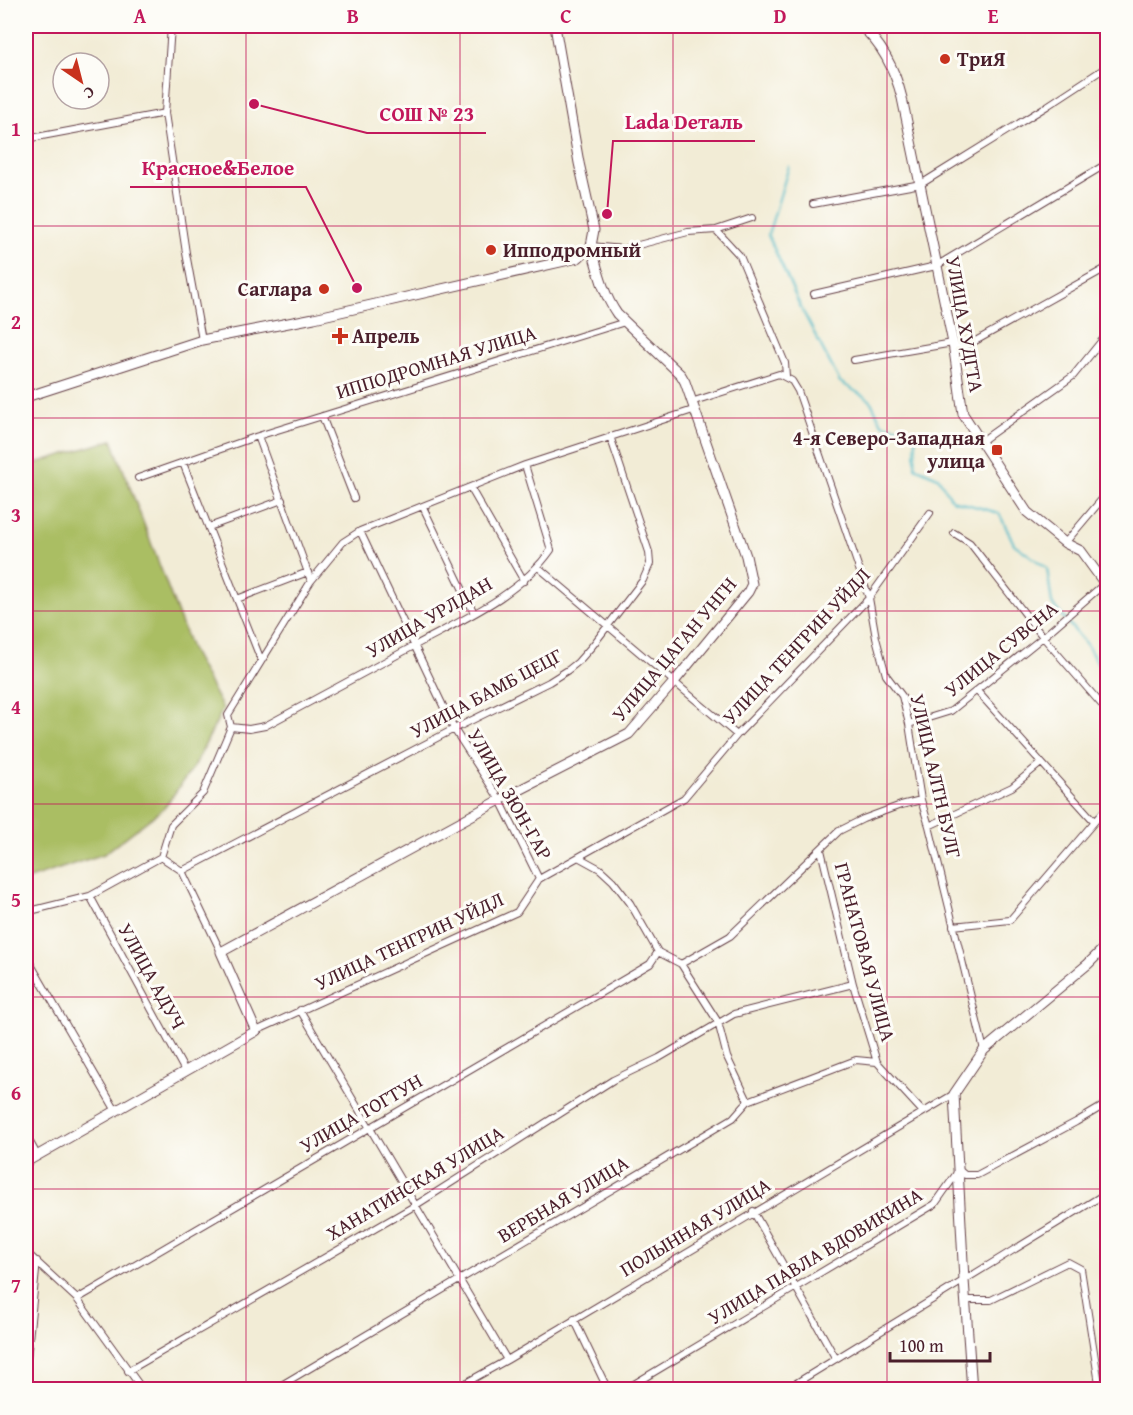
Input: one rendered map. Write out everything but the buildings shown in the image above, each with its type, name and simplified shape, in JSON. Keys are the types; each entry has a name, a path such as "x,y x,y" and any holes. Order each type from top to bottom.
{"street":[{"path":"171,26 165,113 202,340"},
{"path":"26,397 202,340 314,318 578,258 591,246 594,230 579,163 555,26"},
{"name":"УЛИЦА ХУДГТА","path":"861,26 874,37 896,74 953,343 963,414 1027,512 1065,543 1082,551 1106,586"},
{"path":"813,204 921,184 1107,66"},
{"path":"26,139 165,113"},
{"path":"814,294 936,266 1107,163"},
{"path":"591,246 623,249 688,232 716,230 752,219"},
{"name":"УЛИЦА АЛТН БУЛГ","path":"716,230 740,256 785,363 786,376 798,390 869,598 886,675 902,696 909,724 921,800 984,1050"},
{"name":"УЛИЦА ЦАГАН УНГН","path":"221,952 500,800 629,734 674,682 752,584 746,556 681,375 617,314 604,294 591,246"},
{"path":"854,360 953,343 961,349 1107,267"},
{"name":"ИППОДРОМНАЯ УЛИЦА","path":"138,478 258,435 625,321"},
{"path":"980,442 1072,376 1107,333"},
{"path":"26,912 90,896 161,857 171,825 203,793 231,727 228,715 311,581 343,542 360,531 525,465 779,374 786,376"},
{"path":"322,416 354,498"},
{"path":"258,435 311,581"},
{"name":"УЛИЦА БАМБ ЦЕЦГ","path":"182,871 549,682 578,662 643,580 650,564 649,552 610,436"},
{"path":"183,463 261,660"},
{"name":"УЛИЦА УРЛДАН","path":"231,727 249,729 265,726 474,614 524,580 551,550 525,465"},
{"path":"470,487 524,580"},
{"path":"1065,543 1107,492"},
{"path":"209,527 282,500"},
{"path":"423,507 474,614"},
{"name":"УЛИЦА ТЕНГРИН УЙДЛ","path":"26,1162 256,1031 517,912 539,879 684,798 737,735 869,598 930,513"},
{"name":"УЛИЦА ЗЮН-ГАР","path":"360,531 454,729 500,800 539,879"},
{"path":"954,533 970,543 1042,637 1107,712"},
{"path":"538,567 737,735"},
{"path":"237,599 308,572"},
{"name":"УЛИЦА СУВСНА","path":"909,724 951,711 1106,586"},
{"path":"977,692 1094,821"},
{"path":"929,826 1012,787 1041,763"},
{"path":"681,964 730,936 839,831 862,819 921,800"},
{"path":"953,926 1010,920 1107,806"},
{"name":"ГРАНАТОВАЯ УЛИЦА","path":"821,850 853,984 877,1062"},
{"path":"161,857 182,871 256,1031"},
{"path":"580,858 600,869 613,881 630,903 658,952 681,964 718,1022 727,1057 748,1101"},
{"name":"УЛИЦА АДУЧ","path":"90,896 185,1071"},
{"path":"972,1389 954,1094 964,1076 984,1050 1088,964 1107,944"},
{"name":"УЛИЦА ТОГТУН","path":"77,1299 650,964 658,952"},
{"path":"26,956 116,1111"},
{"name":"ХАНАТИНСКАЯ УЛИЦА","path":"128,1371 416,1205 614,1080 659,1058 718,1022 734,1014 853,984"},
{"path":"300,1010 507,1360"},
{"name":"ВЕРБНАЯ УЛИЦА","path":"273,1389 733,1119 748,1101 856,1060 877,1062"},
{"path":"877,1062 922,1111"},
{"name":"ПОЛЫННАЯ УЛИЦА","path":"453,1389 507,1360 753,1211 954,1094"},
{"path":"959,1170 965,1175 977,1175 1107,1103"},
{"path":"26,1135 37,1155"},
{"name":"УЛИЦА ПАВЛА ВДОВИКИНА","path":"624,1389 935,1204 959,1170"},
{"path":"785,1389 1107,1192"},
{"path":"753,1211 836,1359"},
{"path":"26,1252 77,1299 143,1389"},
{"path":"26,1369 37,1261"},
{"path":"965,1300 991,1300 1068,1262 1081,1269 1100,1389"},
{"path":"574,1319 608,1389"}],"green space":[{"path":"112,440 192,651 223,709 195,765 164,808 104,854 26,880 26,466"}],"waterway":[{"path":"789,166 768,235 800,306 840,382 870,400 882,424 916,432 915,467 938,477 952,500 999,513 1014,544 1047,568 1052,604 1086,644 1108,681"}],"place":[{"name":"ТриЯ","path":"945,59"},
{"name":"СОШ № 23","path":"254,104"},
{"name":"Lada Dеталь","path":"607,214"},
{"name":"Ипподромный","path":"491,250"},
{"name":"Красное&Белое","path":"357,288"},
{"name":"Саглара","path":"324,289"},
{"name":"Апрель","path":"340,336"},
{"name":"4-я Северо-Западная улица","path":"997,450"}]}
